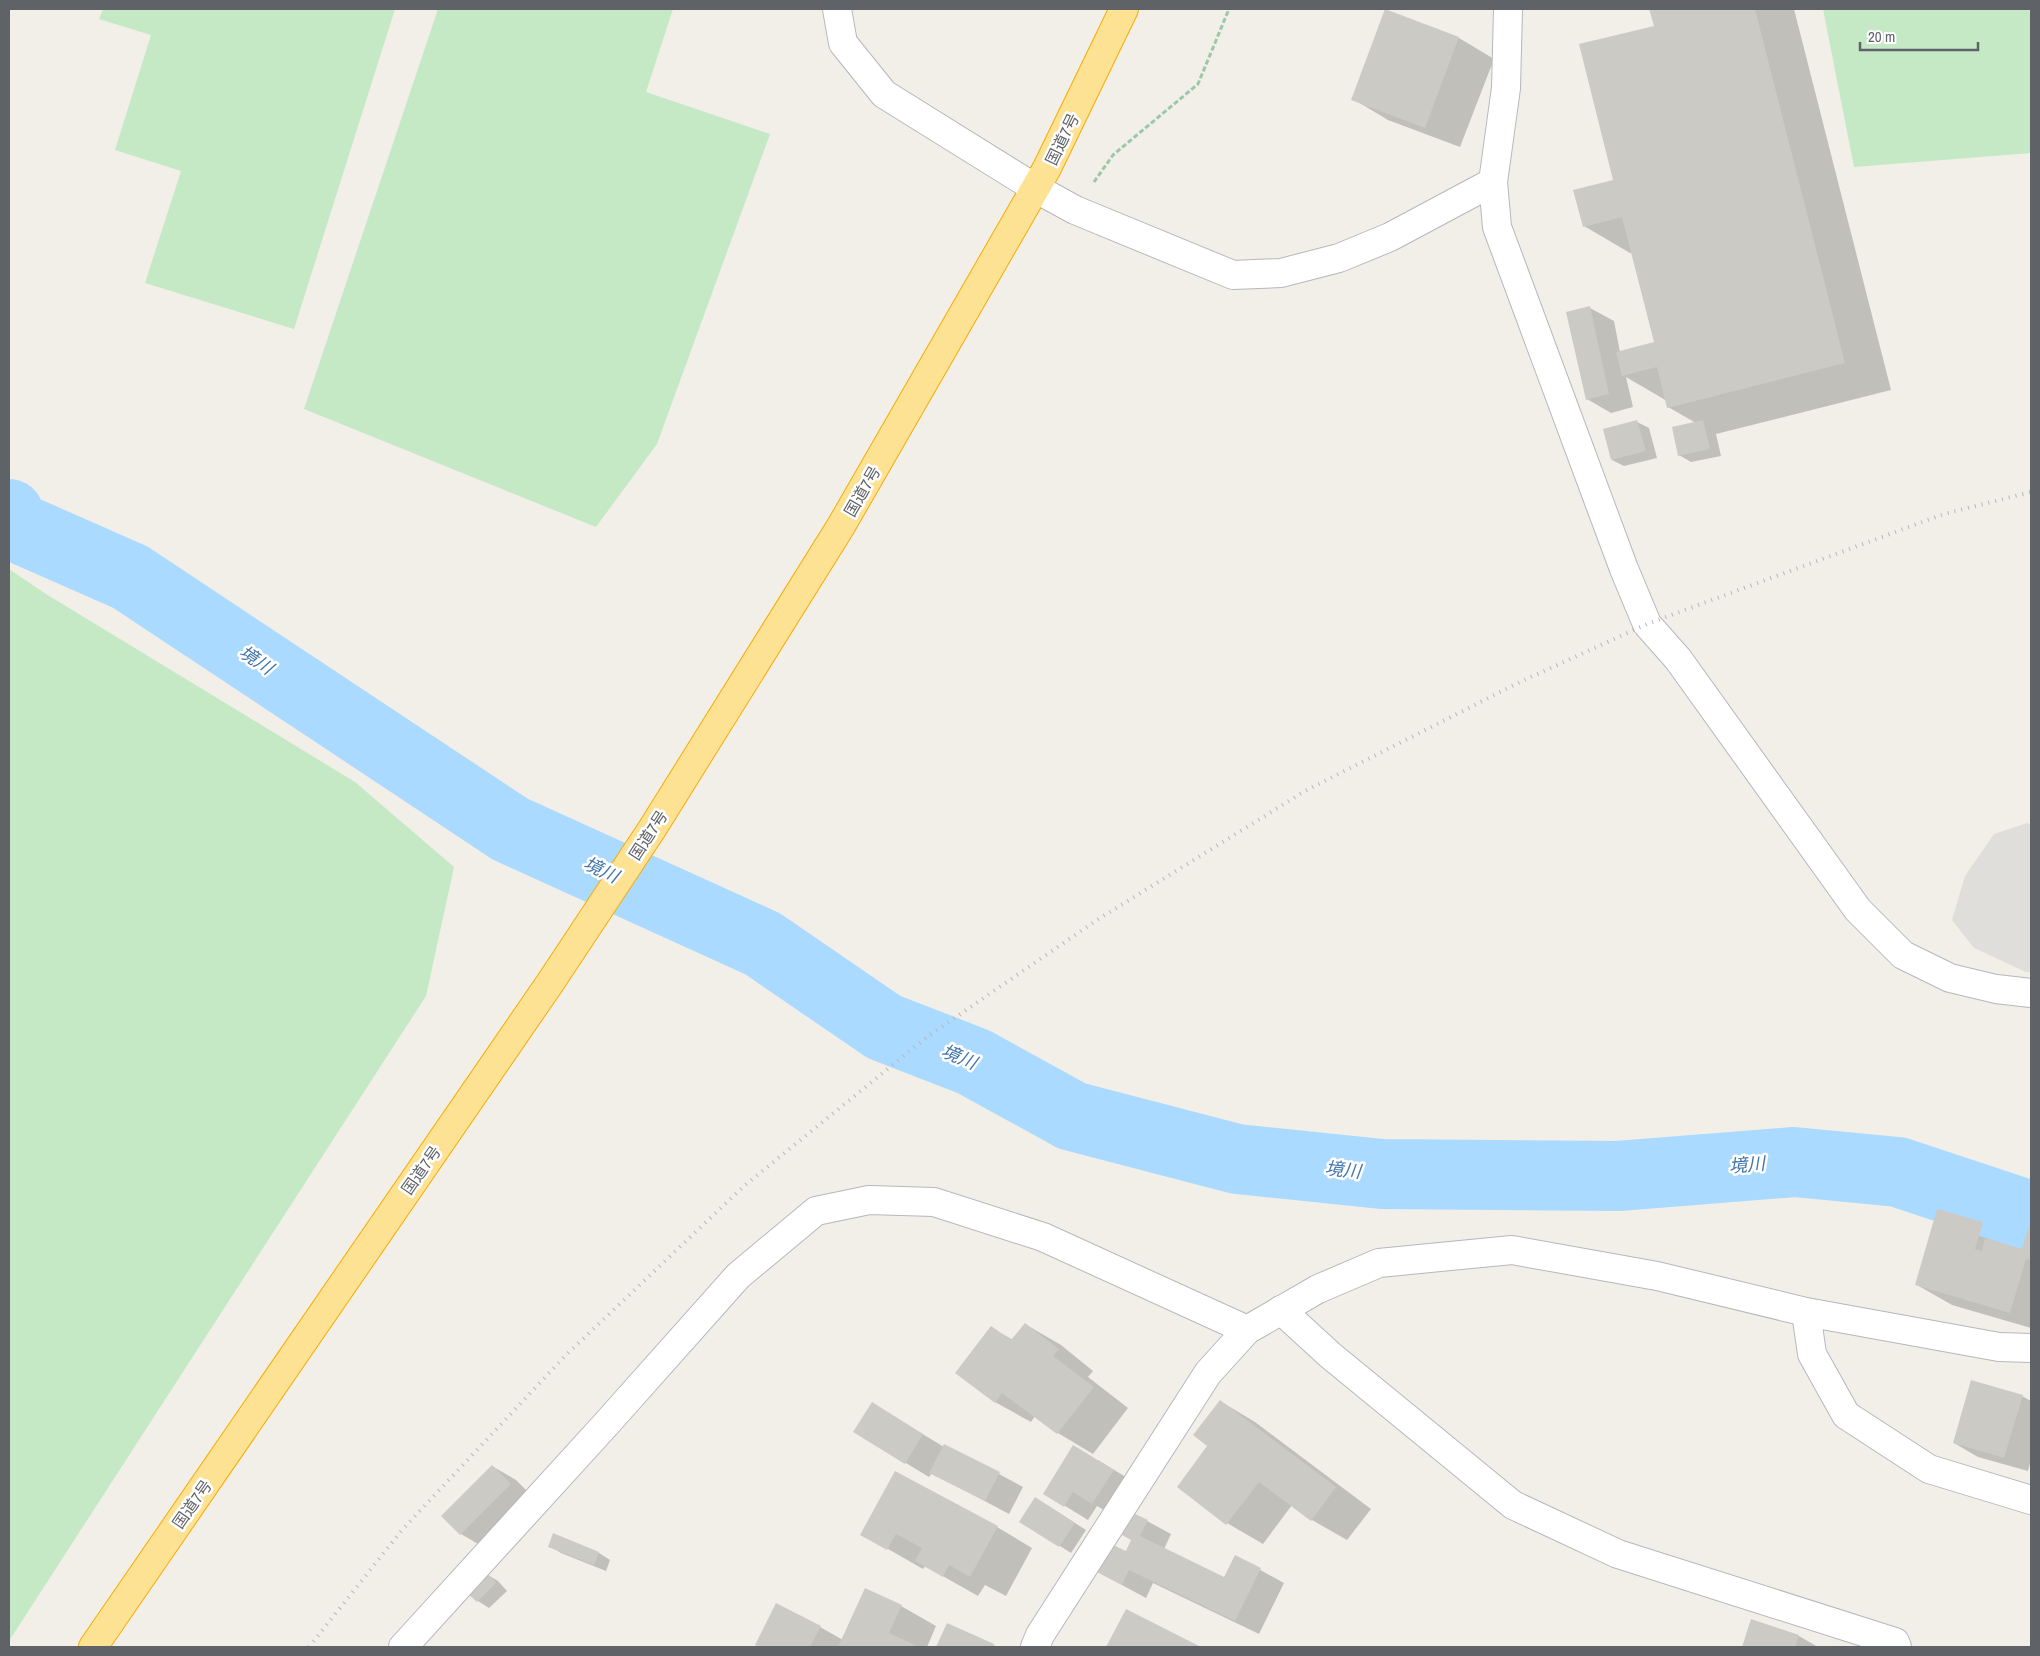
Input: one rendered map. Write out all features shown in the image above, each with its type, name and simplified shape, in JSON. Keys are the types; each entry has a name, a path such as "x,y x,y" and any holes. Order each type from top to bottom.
{"highway":[{"name":"国道7号","path":"93,1647 550,983 652,830 841,526 1047,168 1124,9"}],"street":[{"path":"837,9 843,43 884,94 1035,188 1075,210 1233,275 1281,273 1339,258 1390,237 1494,182"},
{"path":"1508,9 1506,88 1494,182 1497,227 1624,570 1647,624 1678,659 1858,910 1897,948 1904,954 1950,978 1996,989 2031,993"},
{"path":"403,1647 738,1276 816,1211 869,1200 934,1202 1043,1237 1247,1330"},
{"path":"1035,1647 1040,1635 1208,1373 1247,1330 1318,1289 1379,1263 1512,1250 1658,1276 1806,1312 1999,1347 2031,1348"},
{"path":"1281,1310 1330,1355 1513,1505 1618,1554 1895,1642 1897,1647"},
{"path":"1806,1312 1812,1354 1846,1415 1929,1469 2031,1500"}],"path":[{"path":"1075,210 1113,155 1198,84 1228,9"}],"shaded area":[{"path":"2027,823 2031,825 2031,972 2026,972 1974,948 1952,920 1965,876 1994,834"}],"green space":[{"path":"103,9 395,9 294,329 145,283 181,171 115,150 151,35 99,19"},
{"path":"438,9 673,9 646,92 770,134 657,444 596,527 304,409"},
{"path":"1823,9 2031,9 2031,153 1854,167"},
{"path":"9,569 46,594 355,782 454,867 426,996 9,1641"}],"building":[{"path":"1385,9 1459,37 1425,128 1351,100"},
{"path":"1649,9 1755,9 1845,363 1667,408 1657,367 1622,376 1616,352 1654,342 1622,217 1583,227 1573,190 1613,180 1579,44 1654,26"},
{"path":"1590,306 1609,394 1586,400 1566,312"},
{"path":"1637,420 1646,451 1611,460 1603,429"},
{"path":"1703,420 1710,449 1678,456 1672,427"},
{"path":"1937,1209 1983,1222 1975,1249 1982,1251 1985,1238 2022,1249 2031,1219 2031,1260 2026,1259 2010,1313 1915,1285"},
{"path":"1025,1323 1059,1349 1053,1356 1094,1387 1057,1434 1002,1393 995,1403 955,1373 991,1326 1011,1340"},
{"path":"1971,1380 2023,1395 2004,1458 1953,1443"},
{"path":"1220,1400 1336,1487 1311,1521 1259,1482 1226,1525 1177,1487 1207,1446 1193,1435"},
{"path":"872,1402 923,1434 905,1464 853,1432"},
{"path":"944,1444 1000,1472 985,1501 929,1473"},
{"path":"1073,1445 1114,1470 1092,1504 1073,1492 1064,1507 1043,1494"},
{"path":"492,1465 511,1484 460,1535 441,1516"},
{"path":"895,1471 998,1526 970,1577 949,1565 943,1577 915,1561 922,1548 896,1534 887,1550 860,1535"},
{"path":"1035,1497 1075,1523 1059,1547 1019,1522"},
{"path":"1133,1513 1148,1520 1140,1536 1224,1577 1235,1555 1261,1568 1235,1621 1129,1570 1122,1585 1097,1572 1111,1544 1126,1551 1131,1540 1122,1535"},
{"path":"553,1533 599,1552 594,1565 548,1547"},
{"path":"486,1572 496,1583 477,1602 466,1592"},
{"path":"865,1588 902,1605 889,1633 919,1647 838,1647"},
{"path":"776,1603 821,1626 810,1647 760,1647 755,1645"},
{"path":"1126,1609 1201,1647 1106,1647"},
{"path":"1751,1619 1799,1635 1795,1647 1742,1647"},
{"path":"947,1623 994,1644 992,1647 936,1647"}],"waterway":[{"name":"境川","path":"9,514 12,525 130,577 510,829 763,944 884,1027 974,1062 1072,1116 1237,1159 1382,1174 1618,1176 1794,1162 1898,1172 2031,1216"}],"railway":[{"path":"309,1647 402,1530 566,1355 744,1186 927,1037 1097,920 1305,791 1520,682 1647,624 1944,514 2031,492"}]}
